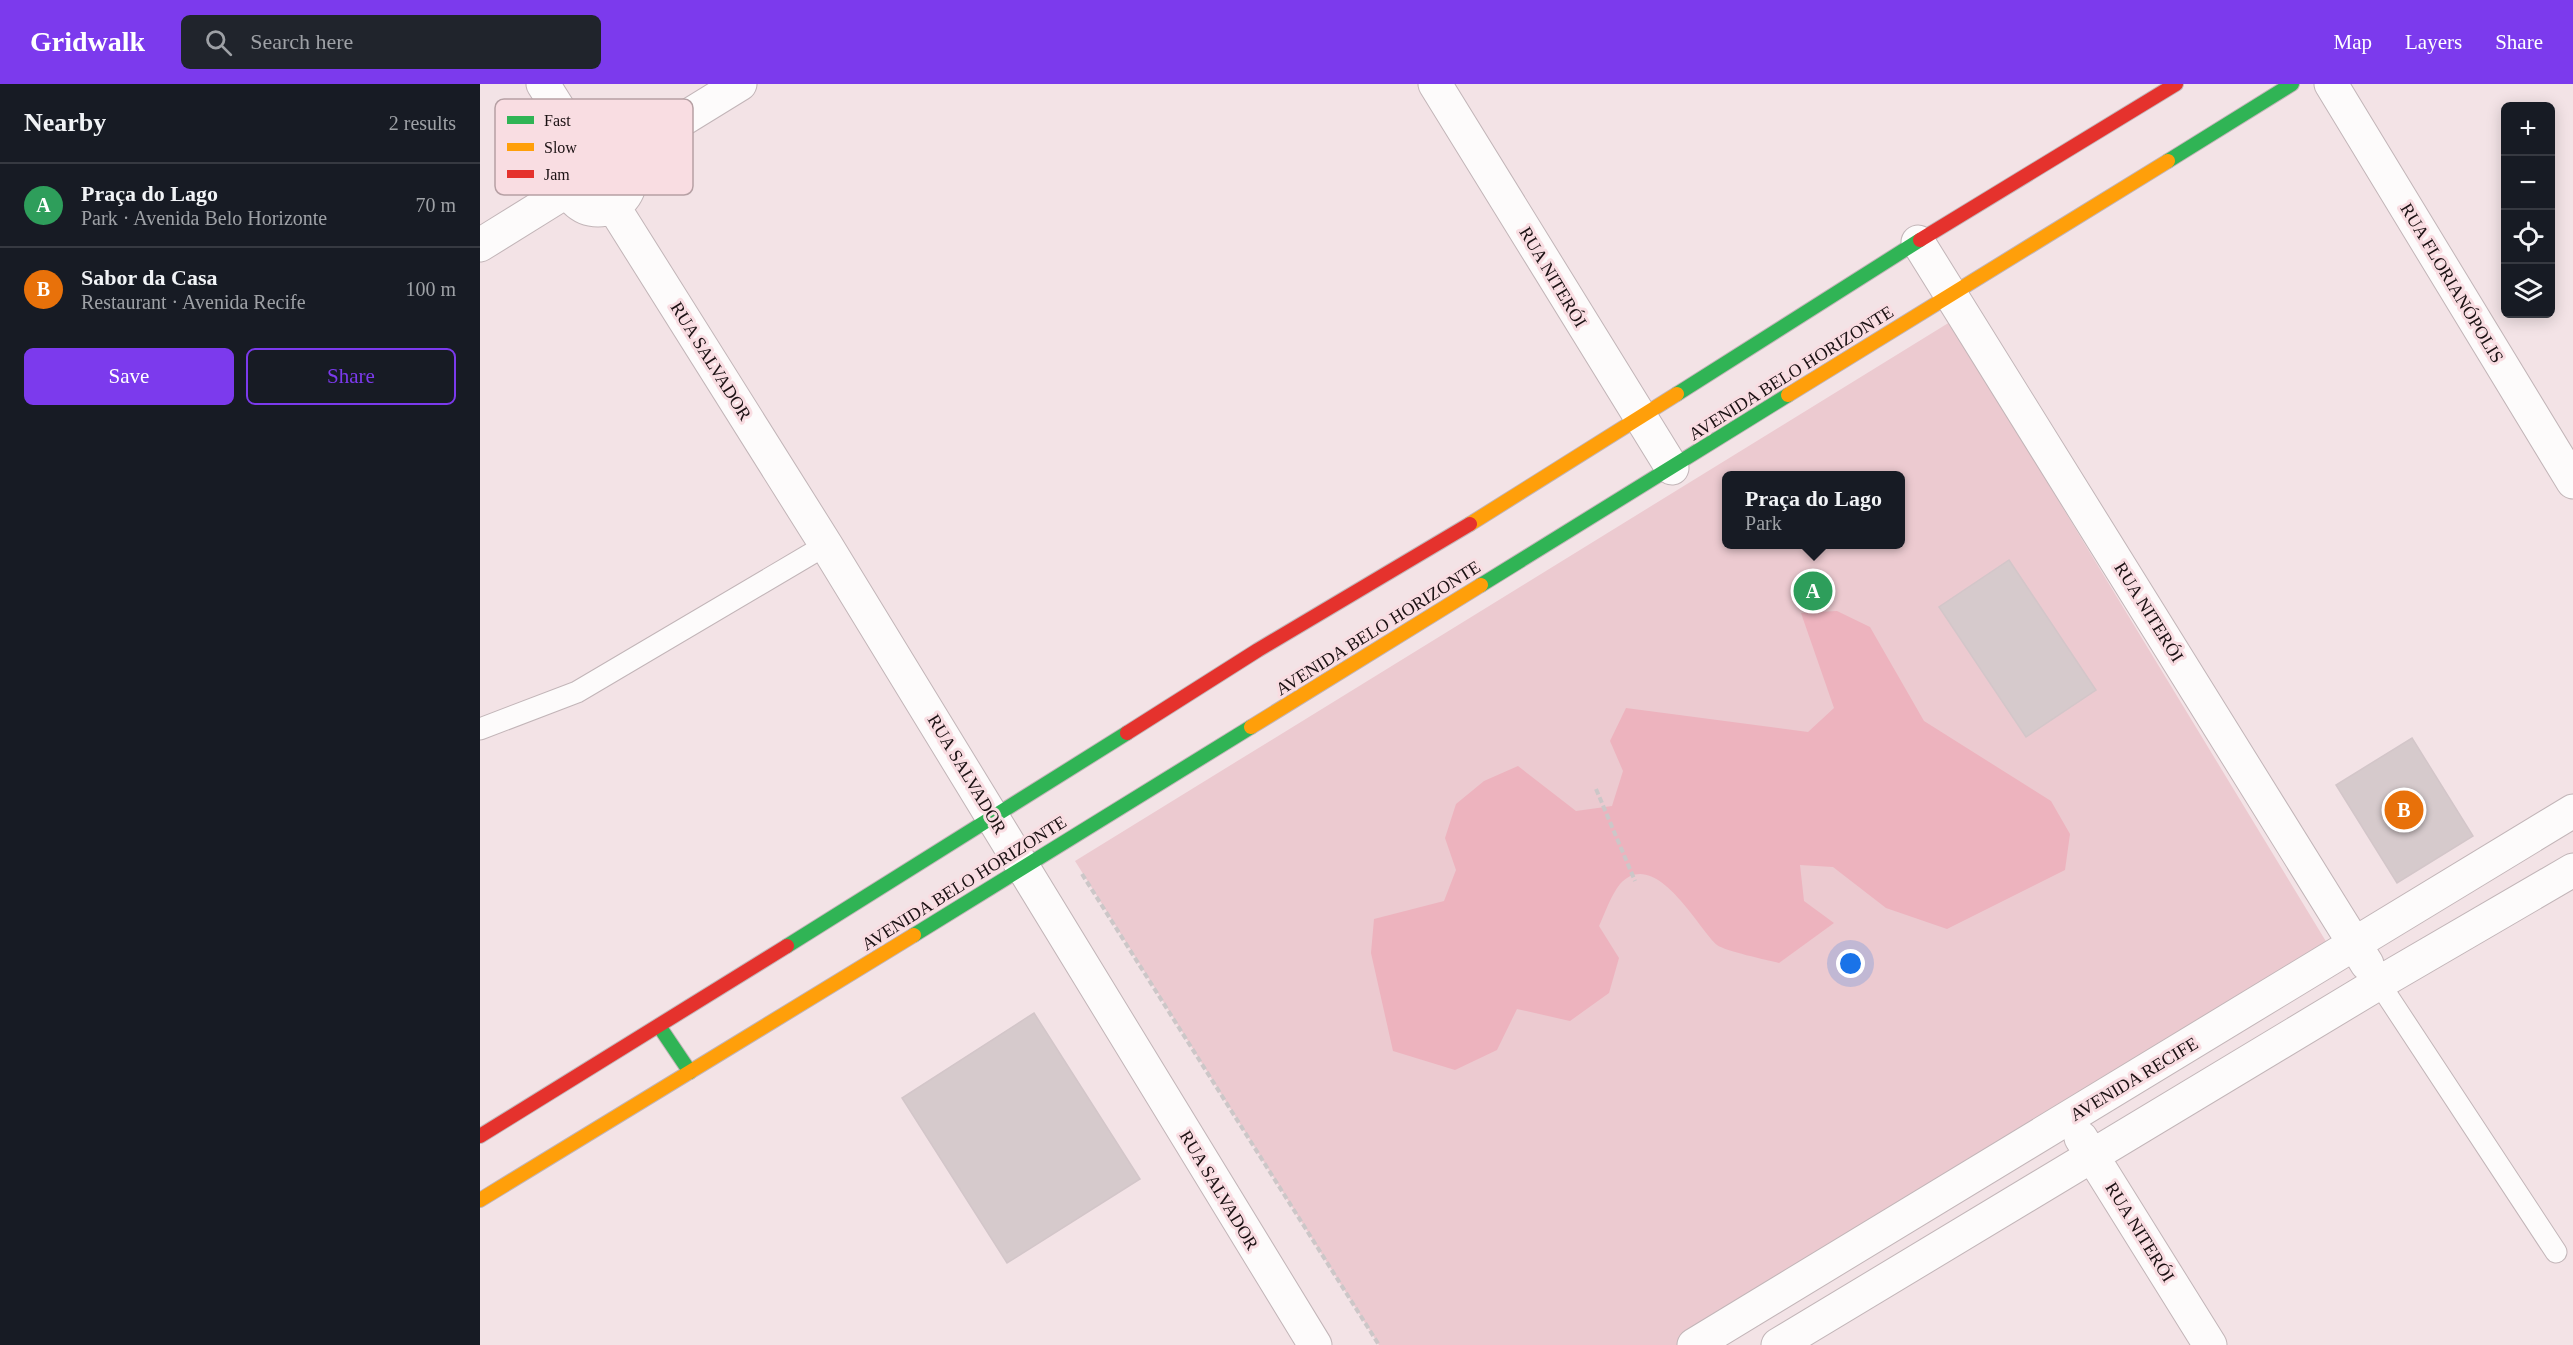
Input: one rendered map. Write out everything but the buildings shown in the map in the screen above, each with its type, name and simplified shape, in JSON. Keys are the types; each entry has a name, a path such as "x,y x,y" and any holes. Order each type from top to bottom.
{"street":[{"path":"543,84 552,99"},
{"path":"693,113 740,84"},
{"name":"RUA NITERÓI","path":"1435,84 1672,468"},
{"path":"480,1136 994,818 1258,650 1457,532 1918,242 2176,84"},
{"name":"AVENIDA BELO HORIZONTE","path":"480,1200 1023,868 2292,84"},
{"name":"RUA FLORIANÓPOLIS","path":"2331,84 2573,482"},
{"path":"480,245 559,195"},
{"path":"572,195 582,206 598,210 614,206 626,195"},
{"name":"RUA SALVADOR","path":"614,206 826,545 1315,1345"},
{"name":"RUA NITERÓI","path":"1918,242 2379,983"},
{"name":"AVENIDA RECIFE","path":"1708,1341 2573,811"},
{"path":"1778,1345 2379,983 2563,876 2529,837"},
{"path":"659,1026 690,1072"},
{"name":"RUA NITERÓI","path":"2069,1118 2210,1345"}],"lane":[{"path":"480,729 577,692 826,545"},
{"path":"2379,983 2556,1252"}],"path":[{"path":"1596,789 1635,881"},
{"path":"1079,869 1379,1345"}],"shaded area":[{"path":"1950,322 2333,953 1681,1345 1379,1345 1075,861"},
{"path":"1837,611 1870,627 1924,721 2051,801 2070,834 2065,870 1947,929 1886,908 1833,867 1800,865 1804,901 1834,923 1779,963 1737,953 1717,945 1687,908 1661,882 1647,875 1633,875 1617,888 1599,926 1619,958 1609,993 1570,1021 1517,1009 1497,1050 1455,1070 1393,1051 1371,953 1374,919 1444,901 1456,870 1445,838 1456,804 1484,781 1518,766 1576,811 1612,806 1623,771 1610,741 1626,708 1808,732 1834,708 1801,613"}],"traffic: fast":[{"path":"2168,161 2292,84"},
{"path":"1677,394 1920,240"},
{"path":"1481,585 1788,395"},
{"path":"914,935 1251,727"},
{"path":"787,946 1127,733"},
{"path":"659,1026 690,1072"}],"traffic: slow":[{"path":"1788,395 2168,161"},
{"path":"1470,524 1677,394"},
{"path":"1251,727 1481,585"},
{"path":"480,1200 914,935"}],"traffic: jam":[{"path":"1920,240 2176,84"},
{"path":"1127,733 1258,650 1470,524"},
{"path":"480,1136 787,946"}],"place":[{"name":"Praça do Lago","path":"1813,591"},
{"name":"Sabor da Casa","path":"2404,810"}]}
